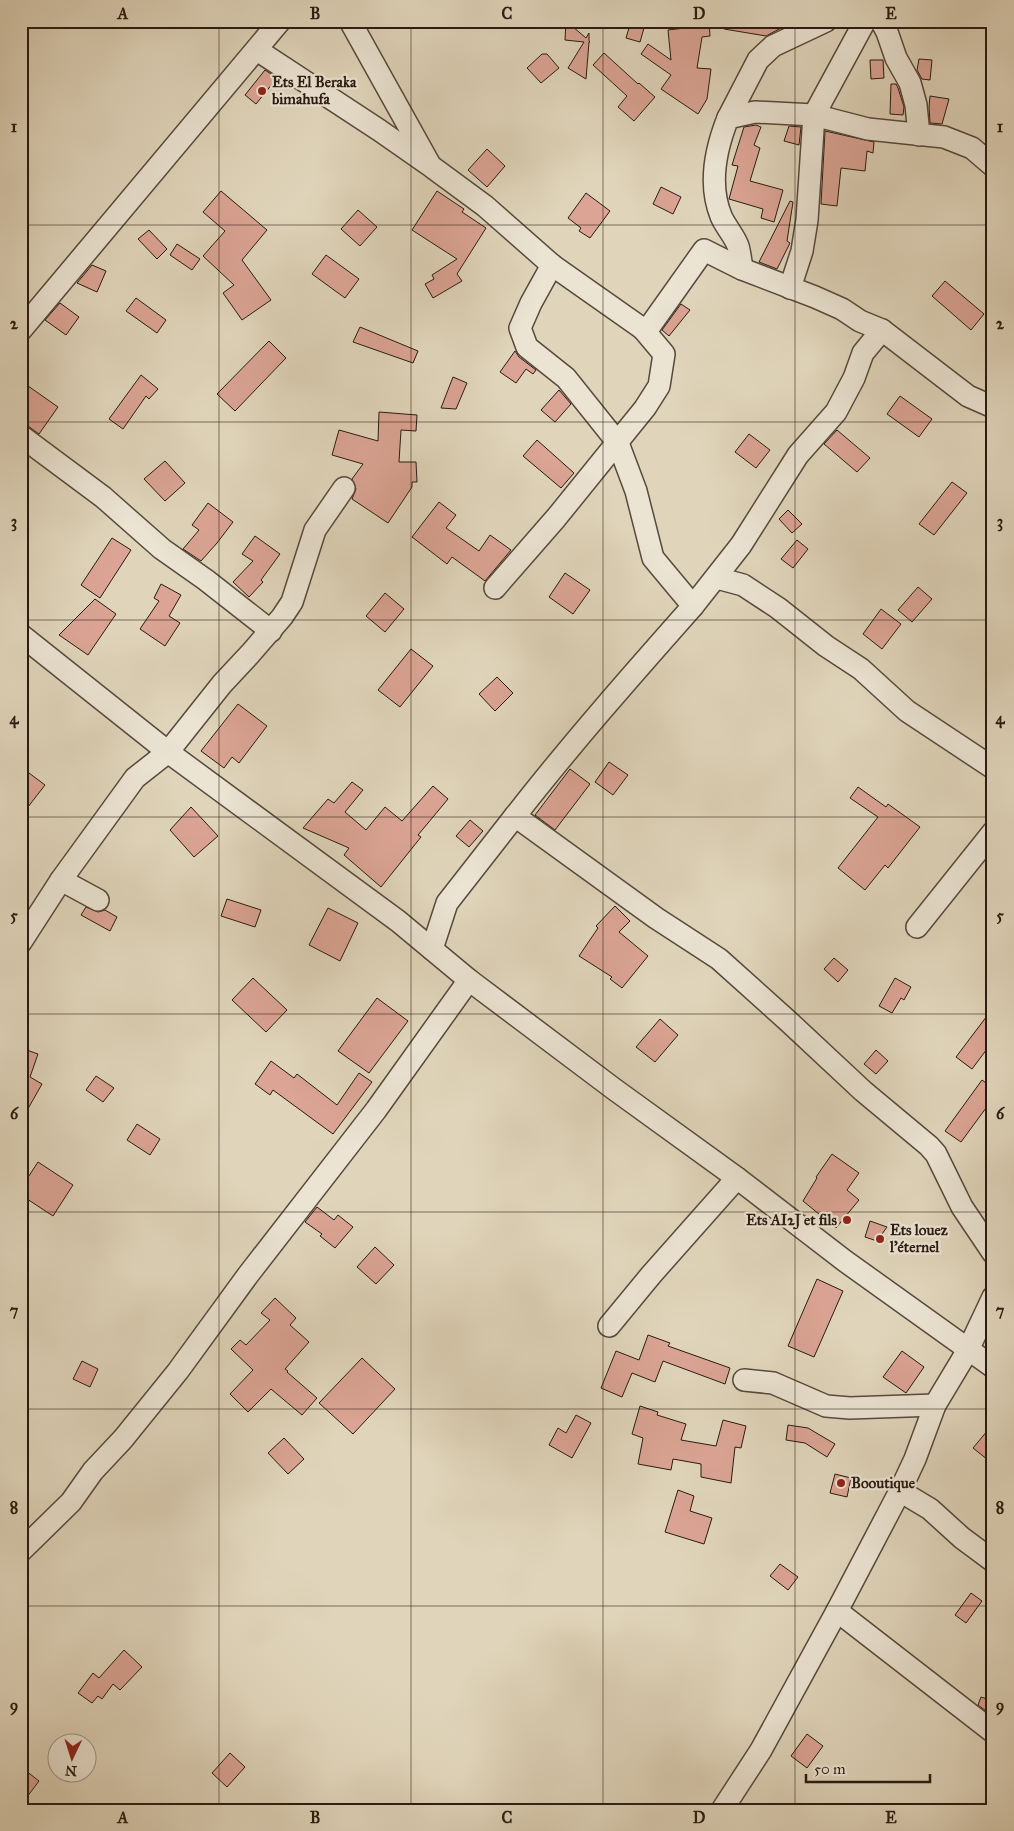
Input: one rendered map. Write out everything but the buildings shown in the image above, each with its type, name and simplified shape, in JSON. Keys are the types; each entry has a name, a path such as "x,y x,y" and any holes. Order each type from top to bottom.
{"street":[{"path":"21,330 280,21"},
{"path":"350,21 432,167"},
{"path":"742,269 738,246 722,217 715,198 715,158 721,136 728,118 758,60 773,46 826,21"},
{"path":"790,288 802,251 807,220 814,115 865,21"},
{"path":"881,21 896,58 910,82 916,105 919,135"},
{"path":"257,50 379,130 485,206 552,266 643,329 664,354 659,386 645,408 556,518 494,588"},
{"path":"728,118 755,112 814,115 868,129 944,137 972,148 993,166"},
{"path":"643,329 650,326 704,250 742,269 842,309 860,322 882,330 968,396 993,407"},
{"path":"552,266 531,303 520,328 527,348 566,378 618,443 636,491 653,558 693,606"},
{"path":"432,949 447,902 606,705 717,578 741,545 798,455 836,412 854,378 863,353 882,330"},
{"path":"21,436 103,497 162,549 206,580 270,631"},
{"path":"21,942 61,880 135,778 168,752 222,684 270,631 292,602 314,530 344,488"},
{"path":"717,578 743,585 778,608 826,646 861,669 907,711 993,768"},
{"path":"21,635 168,752 398,921 469,980 614,1089 737,1178 845,1261 993,1367"},
{"path":"515,816 656,918 719,959 810,1040 863,1091 929,1146 936,1154 962,1207 993,1254"},
{"path":"917,927 993,832"},
{"path":"61,880 98,900"},
{"path":"21,1552 71,1502 93,1471 178,1371 248,1275 376,1110 469,980"},
{"path":"609,1326 737,1178"},
{"path":"722,1810 761,1750 900,1491 915,1459 935,1406 968,1350 993,1297"},
{"path":"744,1380 773,1383 826,1406 850,1408 935,1406"},
{"path":"900,1491 930,1509 962,1538 993,1561"},
{"path":"837,1610 993,1732"}],"place":[{"name":"Ets El Beraka bimahufa","path":"262,91"},
{"name":"Ets AI2J et fils","path":"847,1220"},
{"name":"Ets louez l'éternel","path":"880,1239"},
{"name":"Booutique","path":"841,1483"}]}
